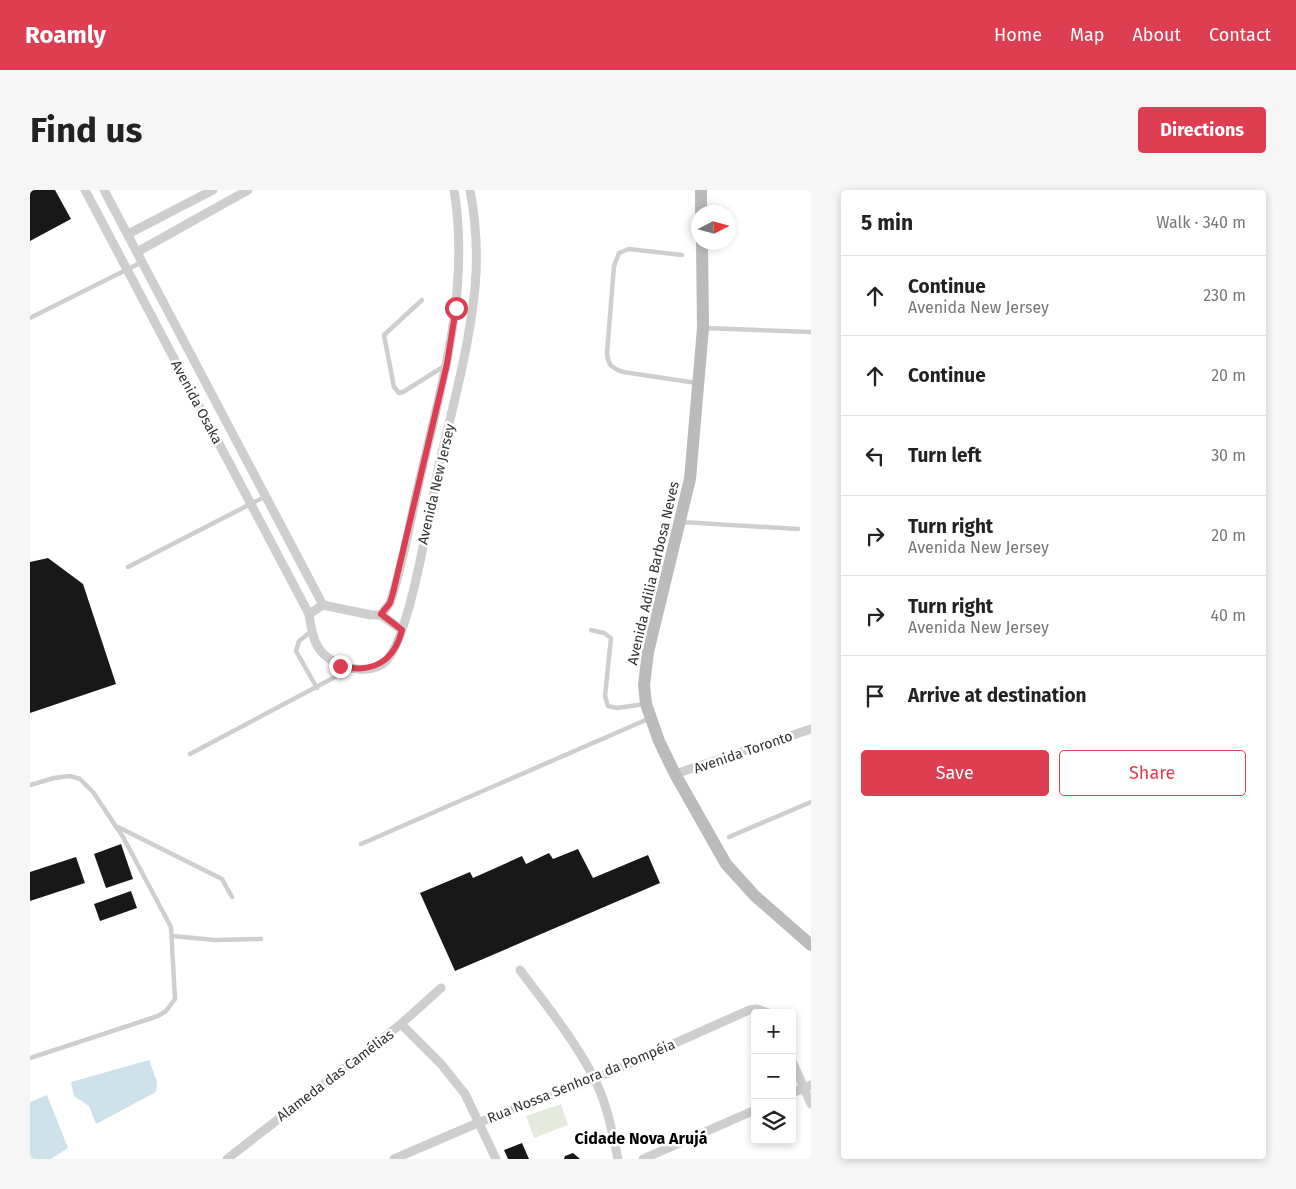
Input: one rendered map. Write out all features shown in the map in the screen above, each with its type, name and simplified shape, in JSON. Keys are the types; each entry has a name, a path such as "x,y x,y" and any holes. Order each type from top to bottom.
{"street":[{"path":"87,194 103,190"},
{"name":"Avenida Osaka","path":"103,190 323,605"},
{"path":"128,234 213,190"},
{"path":"137,252 248,190"},
{"path":"701,190 701,205"},
{"path":"454,194 471,193"},
{"name":"Avenida New Jersey","path":"351,669 371,668 384,662 394,651 402,630 415,579 463,365 475,289 476,242 471,193"},
{"name":"Avenida Osaka","path":"87,194 309,614"},
{"name":"Avenida New Jersey","path":"381,614 390,603 393,593 447,364 458,284 454,194"},
{"path":"199,197 207,213"},
{"name":"Avenida Adilia Barbosa Neves","path":"702,250 703,328 700,383 690,479 648,652 644,685 646,704 649,718 675,774 726,864 755,896 811,944"},
{"path":"458,284 475,289"},
{"path":"165,342 180,334"},
{"path":"447,364 463,365"},
{"path":"186,382 201,374"},
{"path":"216,437 231,430"},
{"path":"397,575 415,579"},
{"path":"351,669 340,666 325,657 313,641 309,614 323,605 371,615 381,614 402,630"},
{"name":"Avenida Toronto","path":"675,774 811,729"},
{"path":"520,970 570,1037 595,1079 610,1124 618,1159"},
{"name":"Alameda das Camélias","path":"227,1159 336,1073 402,1024 441,988"},
{"name":"Rua Nossa Senhora da Pompéia","path":"394,1159 480,1122 595,1079 751,1010"},
{"path":"402,1024 441,1064 465,1094 496,1159"},
{"path":"796,1068 807,1086 811,1104"},
{"path":"643,1159 751,1112"}],"lane":[{"path":"682,255 629,249 619,253 614,266 607,353 608,363 613,368 623,372 700,383"},
{"path":"30,318 142,262"},
{"path":"422,300 384,335 394,387 399,393 403,392 447,364"},
{"path":"703,328 811,332"},
{"path":"128,567 266,496"},
{"path":"681,522 798,529"},
{"path":"591,630 604,633 611,638 605,696 608,706 617,708 646,704"},
{"path":"312,632 299,641 296,651 317,688"},
{"path":"190,754 351,669"},
{"path":"361,844 649,718"},
{"path":"30,785 70,776 80,779 93,792 116,826 146,884 168,920 172,936 176,992 166,1011 158,1016 30,1058"},
{"path":"729,837 811,802"},
{"path":"116,826 222,879 232,897"},
{"path":"172,936 215,940 261,939"}],"shaded area":[{"path":"561,1104 568,1125 534,1138 526,1116"}],"water":[{"path":"149,1060 157,1082 156,1092 96,1124 89,1106 74,1096 71,1082"},
{"path":"47,1095 68,1148 51,1159 30,1159 30,1102"}],"building":[{"path":"30,190 55,190 71,219 30,241"},
{"path":"48,558 83,584 116,684 30,713 30,562"},
{"path":"121,844 133,879 106,888 94,854"},
{"path":"578,849 593,878 648,855 660,883 455,971 420,893 470,872 473,878 522,856 526,864 549,853 553,859"},
{"path":"76,857 85,883 30,901 30,872"},
{"path":"131,891 137,908 100,921 94,904"},
{"path":"522,1143 529,1159 508,1159 504,1150"},
{"path":"573,1153 580,1159 564,1159 565,1156"}],"district":[{"name":"Cidade Nova Arujá","path":"641,1138"}],"route":[{"path":"340,666 351,669 371,668 384,662 394,651 400,640 402,630 381,614 390,603 393,593 447,364 456,308"}]}
